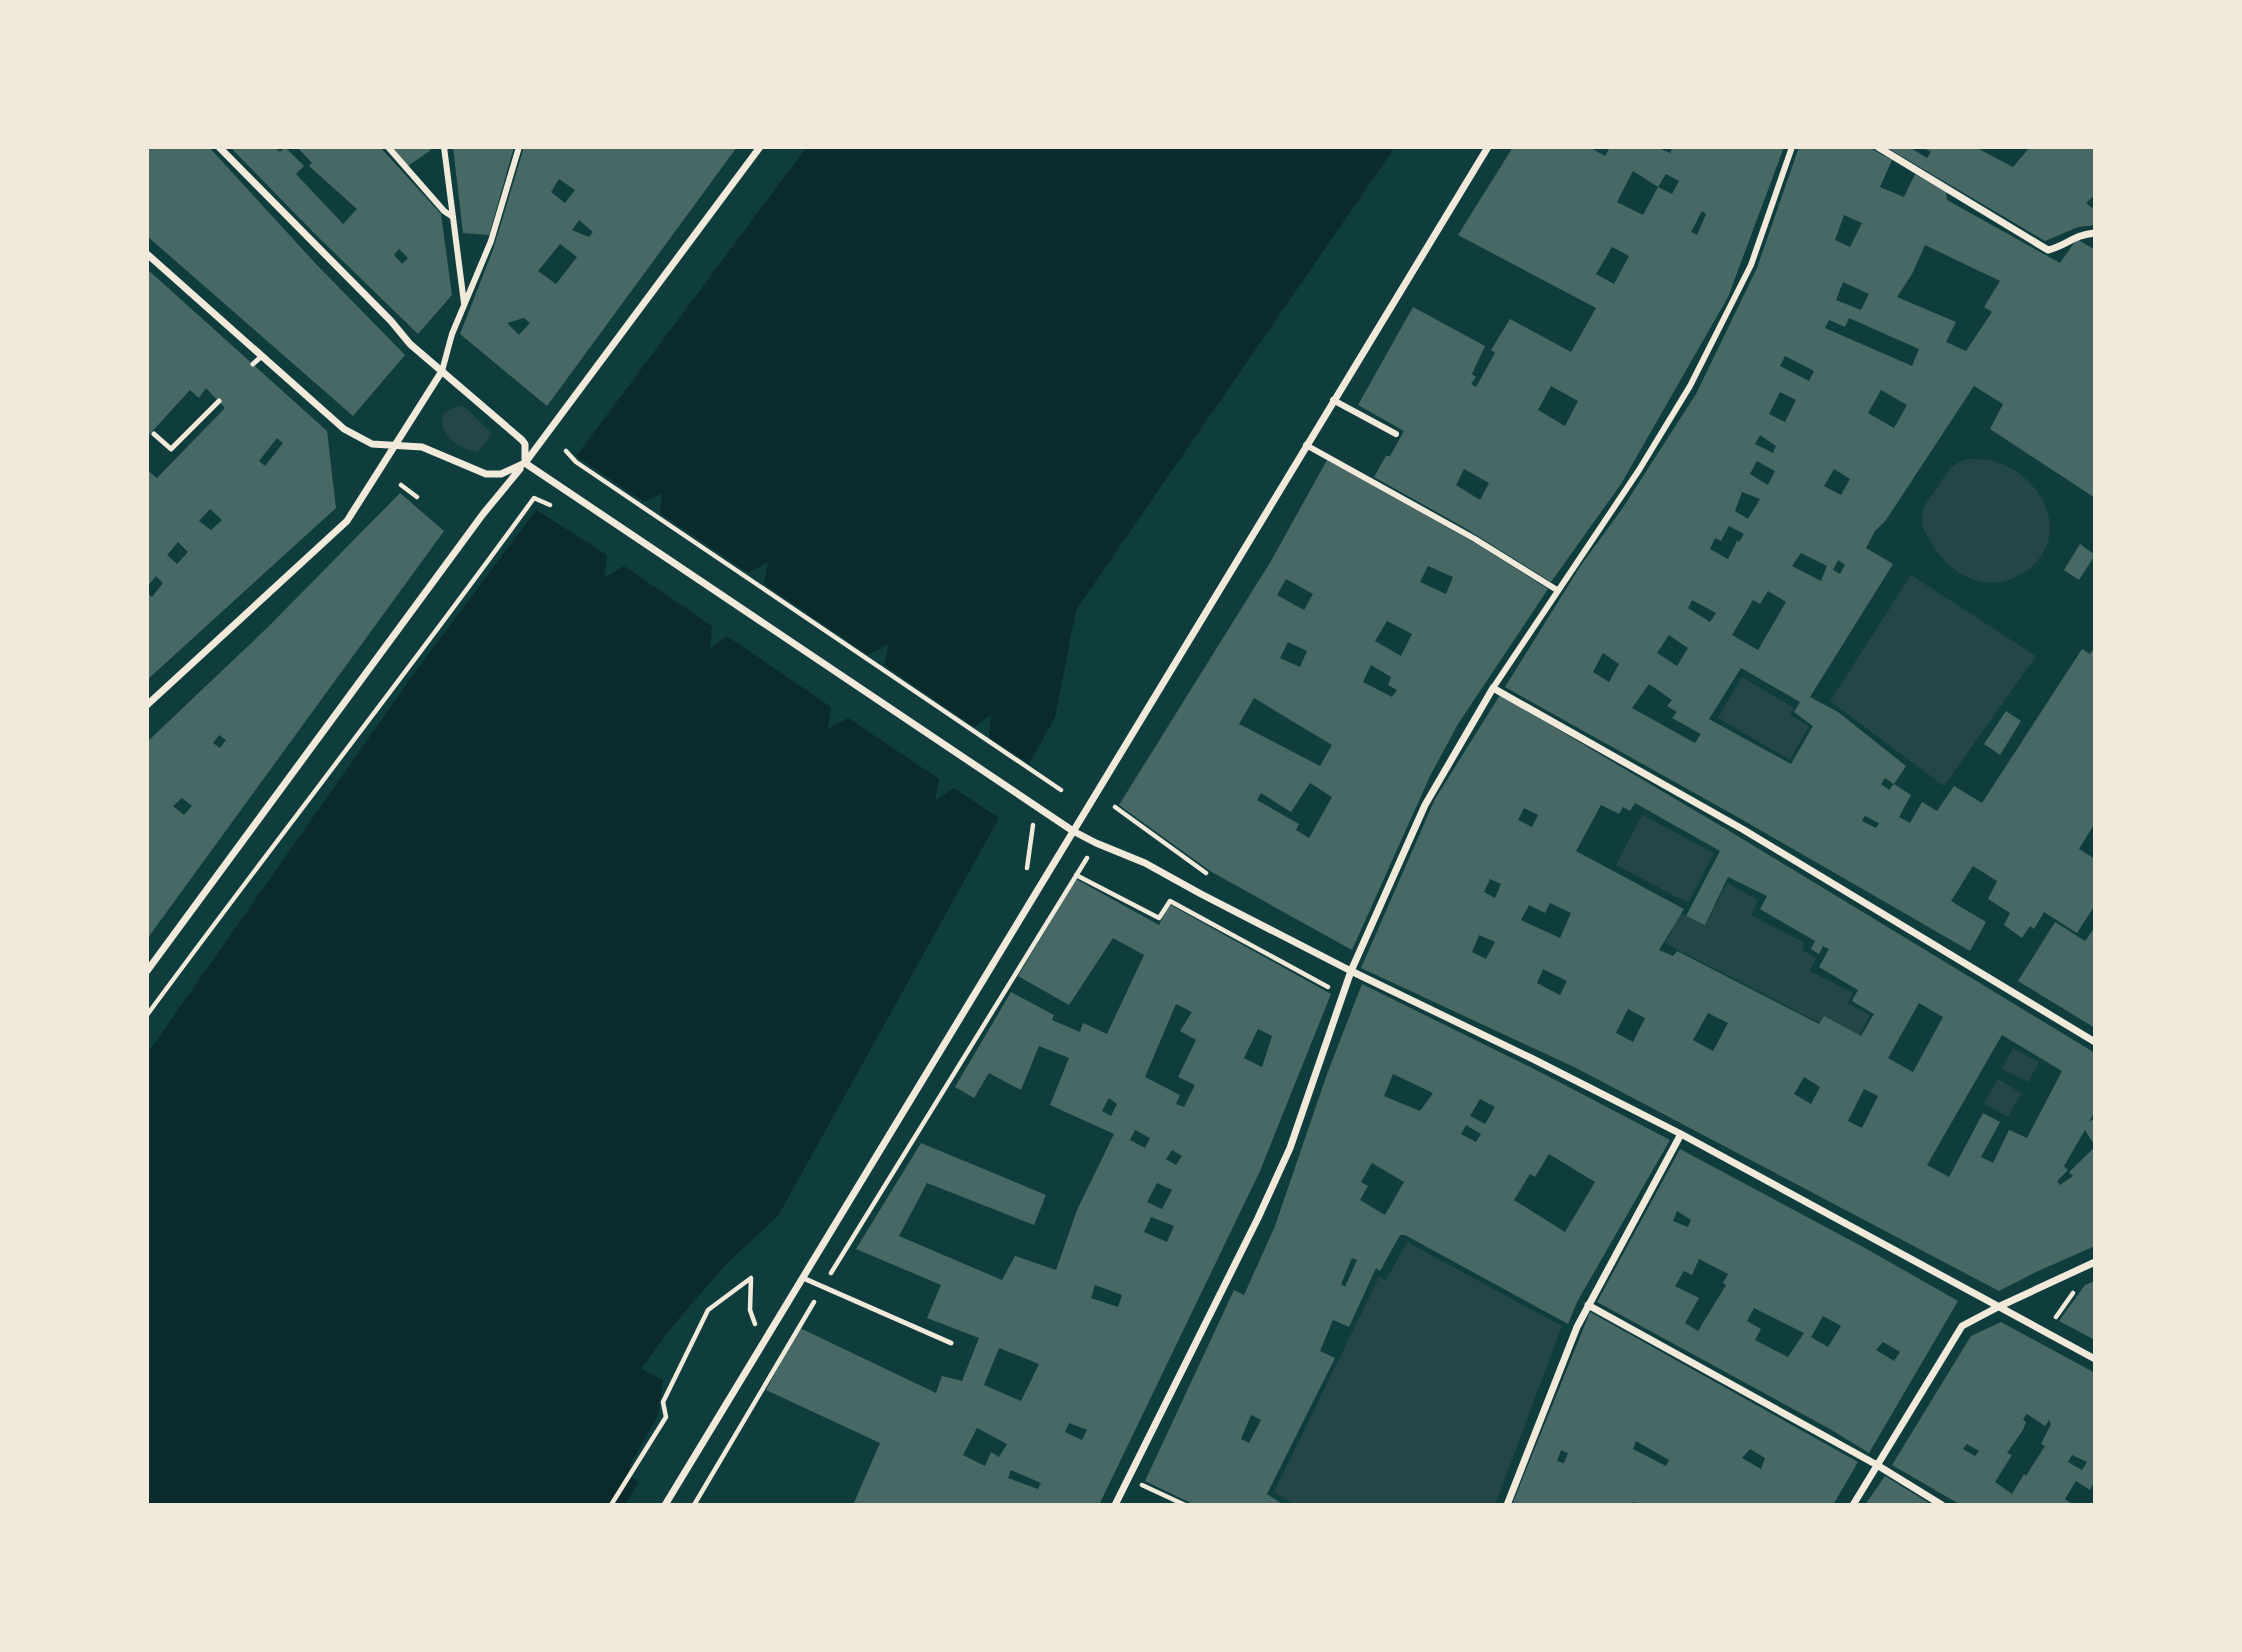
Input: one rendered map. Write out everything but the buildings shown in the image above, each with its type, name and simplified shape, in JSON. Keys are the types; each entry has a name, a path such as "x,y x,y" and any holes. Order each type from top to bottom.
{"street":[{"path":"219,147 414,346 522,440 525,444 525,463"},
{"path":"388,147 453,218"},
{"path":"444,147 464,305"},
{"path":"147,705 346,521 396,446 442,371 454,330 491,241 519,147"},
{"path":"147,971 483,514 525,463 760,147"},
{"path":"665,1505 1488,147"},
{"path":"1115,1505 1290,1148 1351,971 1425,805 1493,688 1639,470 1690,386 1751,265 1792,147"},
{"path":"1878,147 2048,250 2059,247 2078,235 2095,233"},
{"path":"147,254 344,429 372,444 422,447 486,474 501,474 525,463"},
{"path":"1333,400 1396,435"},
{"path":"1306,445 1475,539 1557,590"},
{"path":"525,463 1073,831 1145,863 1351,971 1681,1134 2095,1359"},
{"path":"1493,688 1744,830 2095,1042"},
{"path":"1507,1505 1588,1305 1681,1134"},
{"path":"1853,1505 1962,1326 2095,1262"},
{"path":"1588,1305 1877,1465 1942,1505"}],"lane":[{"path":"253,364 262,356"},
{"path":"154,434 171,449 219,401"},
{"path":"803,1278 951,1343"}],"path":[{"path":"566,451 576,462 1059,788"},
{"path":"401,485 417,497"},
{"path":"147,1015 275,841 534,498 537,498"},
{"path":"1115,807 1218,880"},
{"path":"694,1505 823,1287 1088,857"},
{"path":"1076,875 1159,918 1170,901 1337,992"},
{"path":"611,1505 666,1417 663,1402 708,1310 751,1278 750,1310 756,1328"},
{"path":"1138,1483 1185,1505"}],"shaded area":[{"path":"807,147 1395,147 1076,610 1055,717 778,1216 726,1264 671,1328 641,1369 663,1380 658,1415 630,1465 628,1475 639,1482 625,1505 147,1505 147,1054 415,672"},
{"path":"458,406 466,408 492,433 478,452 457,444 443,428 444,413"},
{"path":"1971,459 1990,460 2011,468 2039,494 2047,510 2050,526 2047,543 2039,559 2023,573 2010,579 1985,582 1961,574 1941,556 1923,528 1924,507 1943,478 1956,464"},
{"path":"1911,575 2036,656 1944,786 1830,701"},
{"path":"1742,677 1794,708 1790,715 1809,726 1790,760 1718,718"},
{"path":"1642,815 1714,853 1688,903 1616,865"},
{"path":"1727,883 1758,900 1751,915 1805,943 1802,950 1816,958 1810,971 1853,993 1848,1003 1870,1015 1859,1036 1824,1017 1820,1023 1665,943 1681,913 1705,925"},
{"path":"2013,1048 2039,1062 2028,1082 2002,1069"},
{"path":"1998,1079 2021,1093 2008,1117 1984,1103"},
{"path":"1407,1242 1562,1326 1495,1505 1295,1505 1274,1492 1379,1277 1386,1280"}],"pier":[{"path":"573,454 644,502 662,493 660,513 748,573 768,562 764,584 868,655 889,644 884,665 974,727 991,715 989,737 1032,766 1002,820 954,788 935,801 939,779 848,718 828,729 831,707 727,636 710,649 712,626 624,566 604,578 607,555 533,508"}]}
